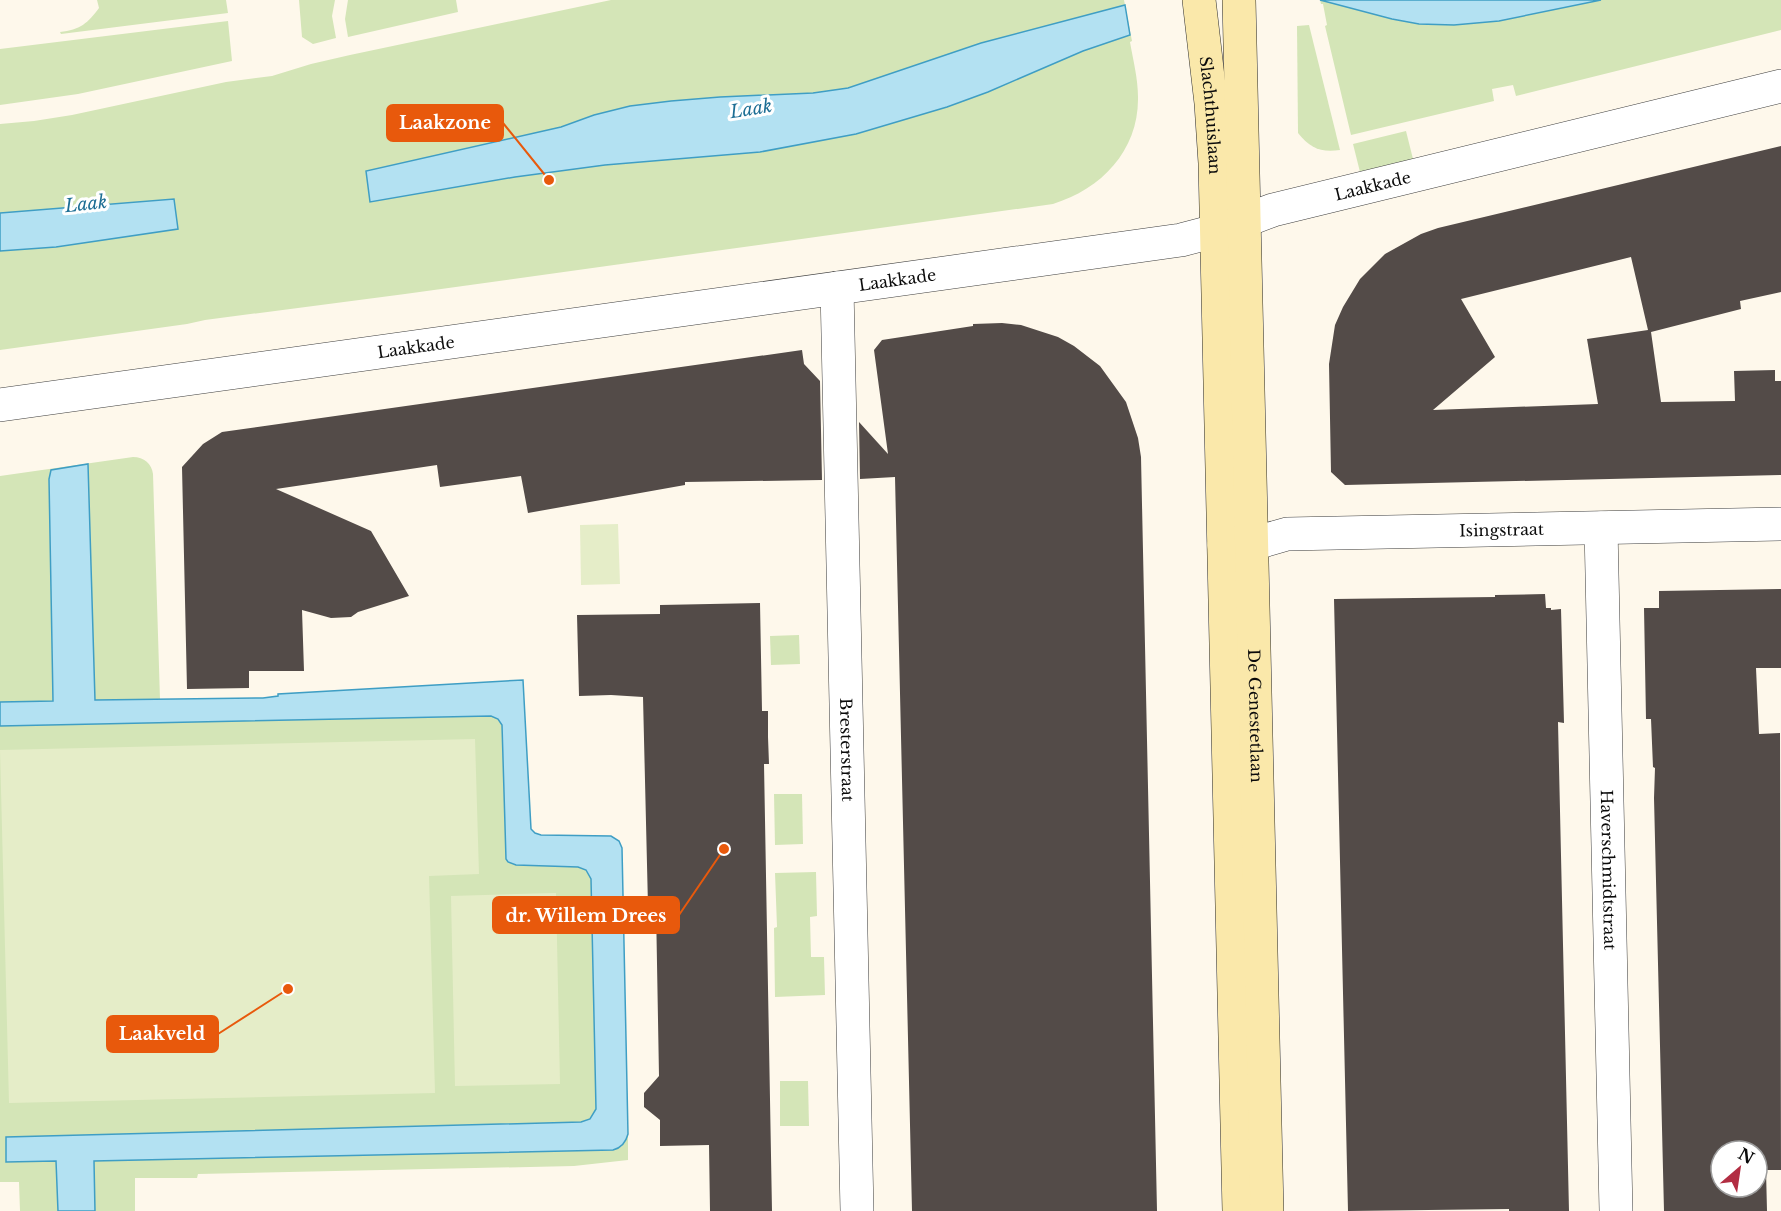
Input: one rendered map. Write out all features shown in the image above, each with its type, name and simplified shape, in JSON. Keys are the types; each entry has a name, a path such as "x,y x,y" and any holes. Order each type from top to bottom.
{"main road":[{"name":"Slachthuislaan","path":"1199,0 1213,134 1230,226"},
{"name":"Slachthuislaan","path":"1230,226 1240,108 1239,0"},
{"name":"De Genestetlaan","path":"1230,226 1238,545 1267,1211"},
{"name":"De Genestetlaan","path":"1238,545 1239,1211"}],"street":[{"name":"Laakkade","path":"0,405 1181,240 1281,208 1781,86"},
{"name":"Bresterstraat","path":"837,288 857,1211"},
{"name":"Isingstraat","path":"1238,545 1287,534 1781,524"},
{"name":"Haverschmidtstraat","path":"1601,528 1616,1211"}],"green space":[{"path":"97,0 226,0 228,13 61,34 60,32 73,30 87,22 99,8"},
{"path":"299,0 335,0 332,16 336,38 313,44 302,37"},
{"path":"348,0 456,0 458,12 348,37 345,19"},
{"path":"611,0 1124,0 1137,83 1137,116 1124,150 1102,178 1071,197 1053,204 0,350 0,124 72,115 226,82 272,76 350,55"},
{"path":"1320,0 1781,0 1781,30 1516,96 1513,85 1492,89 1494,101 1351,135 1325,26 1327,25 1323,4"},
{"path":"228,21 232,61 78,94 0,105 0,49"},
{"path":"1309,25 1340,150 1327,151 1316,148 1298,133 1297,26"},
{"path":"1406,131 1413,159 1360,172 1353,144"},
{"path":"133,457 147,462 153,474 160,699 94,700 87,464 49,479 53,702 0,702 0,476"},
{"path":"618,524 620,584 581,585 580,525"},
{"path":"799,635 800,664 771,665 770,636"},
{"path":"491,716 498,719 502,725 506,859 516,865 578,867 586,870 591,879 596,1109 590,1119 581,1122 6,1137 6,1162 56,1161 58,1211 20,1211 19,1182 0,1182 0,726"},
{"path":"475,739 479,874 429,876 435,1093 9,1103 0,750"},
{"path":"774,794 802,794 803,844 775,845"},
{"path":"816,872 817,916 810,917 811,957 824,957 825,995 775,997 774,928 777,927 775,873"},
{"path":"556,893 560,1084 455,1086 451,896"},
{"path":"780,1081 808,1081 809,1126 780,1126"},
{"path":"628,1134 628,1160 574,1166 198,1174 197,1178 135,1178 135,1211 95,1211 94,1161 613,1150 622,1146"}],"water":[{"path":"1320,0 1601,0 1499,21 1454,25 1419,24 1392,19"},
{"name":"Laak","path":"1125,5 1130,35 1083,51 947,107 856,134 760,152 605,165 515,177 370,202 366,171 561,127 594,115 630,106 720,97 813,93 848,88 981,43"},
{"path":"174,199 178,229 56,247 0,251 0,213"},
{"path":"88,464 95,700 263,698 278,696 278,694 523,680 531,829 541,835 611,836 619,841 622,848 628,1134 621,1146 613,1150 94,1161 95,1211 58,1211 56,1161 6,1162 6,1137 581,1122 590,1119 596,1109 591,879 586,870 578,867 516,865 506,859 502,725 498,719 491,716 0,726 0,702 53,701 49,479 51,470"}],"building":[{"path":"1781,146 1781,292 1740,301 1741,309 1651,332 1661,402 1735,401 1734,371 1775,370 1775,381 1781,381 1781,475 1345,485 1331,472 1329,364 1335,325 1360,279 1385,254 1421,234","holes":["1631,257 1648,330 1587,339 1598,404 1433,410 1495,357 1461,299"]},
{"path":"973,324 1021,325 1058,337 1100,366 1126,402 1138,438 1141,457 1157,1211 912,1211 895,477 860,479 859,422 888,454 874,350 882,340 973,326"},
{"path":"802,350 804,364 820,381 822,480 685,482 685,485 528,513 521,476 440,487 437,465 276,489 371,531 409,596 358,612 351,617 331,618 302,610 304,671 249,671 249,688 187,689 182,467 203,444 222,432"},
{"path":"1781,589 1781,668 1756,668 1759,734 1780,733 1781,1170 1769,1170 1769,1139 1709,1139 1709,1199 1767,1199 1767,1211 1664,1211 1655,768 1653,767 1651,719 1646,719 1644,608 1659,608 1659,591"},
{"path":"1545,594 1546,608 1561,609 1564,723 1558,722 1569,1211 1509,1211 1509,1209 1348,1211 1334,599 1495,597 1495,595"},
{"path":"760,603 762,711 768,711 769,764 764,764 772,1211 710,1211 709,1145 660,1146 660,1120 644,1107 644,1093 659,1076 656,907 648,906 643,697 579,696 577,615 660,614 660,605"}],"place":[{"name":"Laakzone","path":"549,180"},
{"name":"dr. Willem Drees","path":"724,849"},
{"name":"Laakveld","path":"288,989"}]}
